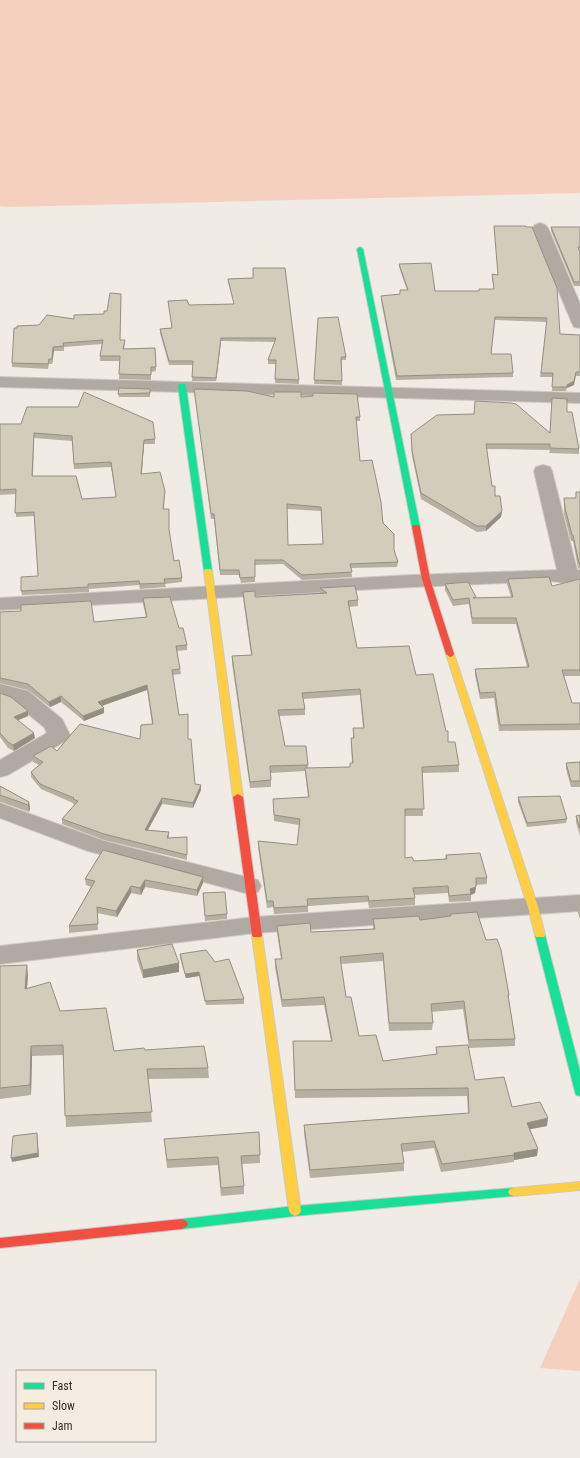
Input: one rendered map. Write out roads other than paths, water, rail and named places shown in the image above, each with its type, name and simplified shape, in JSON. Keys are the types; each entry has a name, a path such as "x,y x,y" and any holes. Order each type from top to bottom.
{"street":[{"path":"540,228 578,315"},
{"path":"360,249 426,579 533,907 580,1092"},
{"path":"0,382 182,386 389,394 580,398"},
{"path":"182,386 212,593 254,925 295,1211"},
{"path":"0,604 212,593 426,579 549,575 574,577 543,471"},
{"path":"0,690 20,696 54,724 59,735 0,770"},
{"path":"0,810 20,816 96,846 249,886"},
{"path":"0,955 254,925 580,903"},
{"path":"0,1243 196,1223 295,1211 580,1186"}]}
